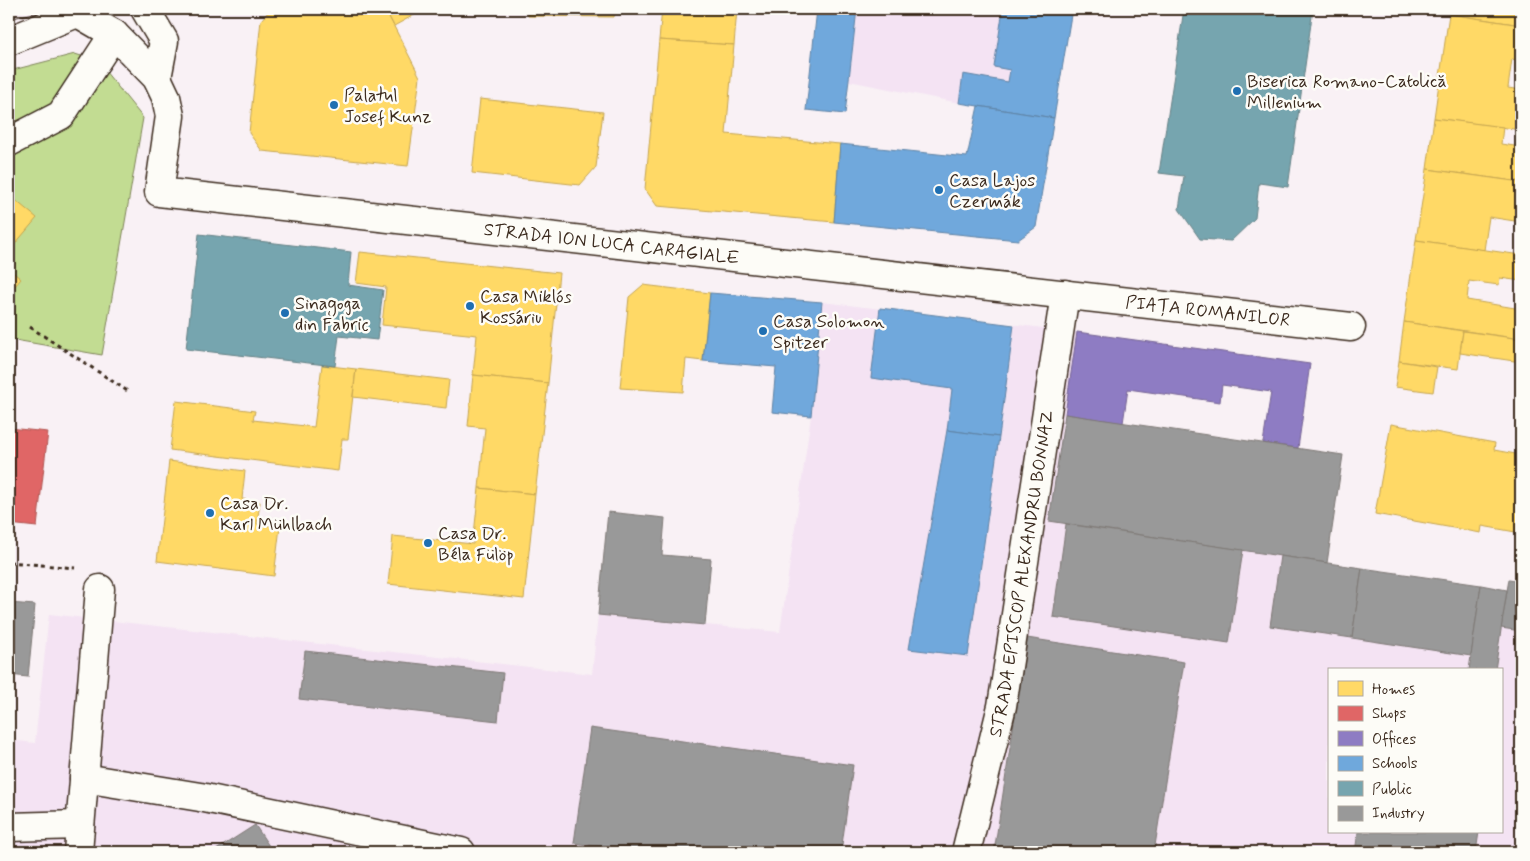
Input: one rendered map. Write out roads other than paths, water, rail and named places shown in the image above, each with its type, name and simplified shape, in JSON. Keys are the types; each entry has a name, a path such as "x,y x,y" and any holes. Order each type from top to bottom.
{"street":[{"path":"145,9 164,41"},
{"path":"156,78 170,9"},
{"path":"9,41 77,10 114,34 156,78"},
{"path":"9,142 61,115 114,34"},
{"name":"STRADA ION LUCA CARAGIALE","path":"156,78 166,97 170,116 159,192 1065,294"},
{"name":"PIAȚA ROMANILOR","path":"1065,294 1350,327"},
{"name":"STRADA EPISCOP ALEXANDRU BONNAZ","path":"966,852 1002,706 1065,294"},
{"path":"78,852 84,778 92,579"},
{"path":"84,778 200,796 355,841 461,852"},
{"path":"9,827 80,825"}],"tram line":[{"path":"9,19 50,9"}],"place":[{"name":"Biserica Romano-Catolică Millenium","path":"1237,91"},
{"name":"Palatul Josef Kunz","path":"334,105"},
{"name":"Casa Lajos Czermák","path":"939,190"},
{"name":"Casa Miklós Kossáriu","path":"470,306"},
{"name":"Sinagoga din Fabric","path":"285,313"},
{"name":"Casa Solomon Spitzer","path":"763,331"},
{"name":"Casa Dr. Karl Mühlbach","path":"210,513"},
{"name":"Casa Dr. Béla Fülöp","path":"428,543"}]}
